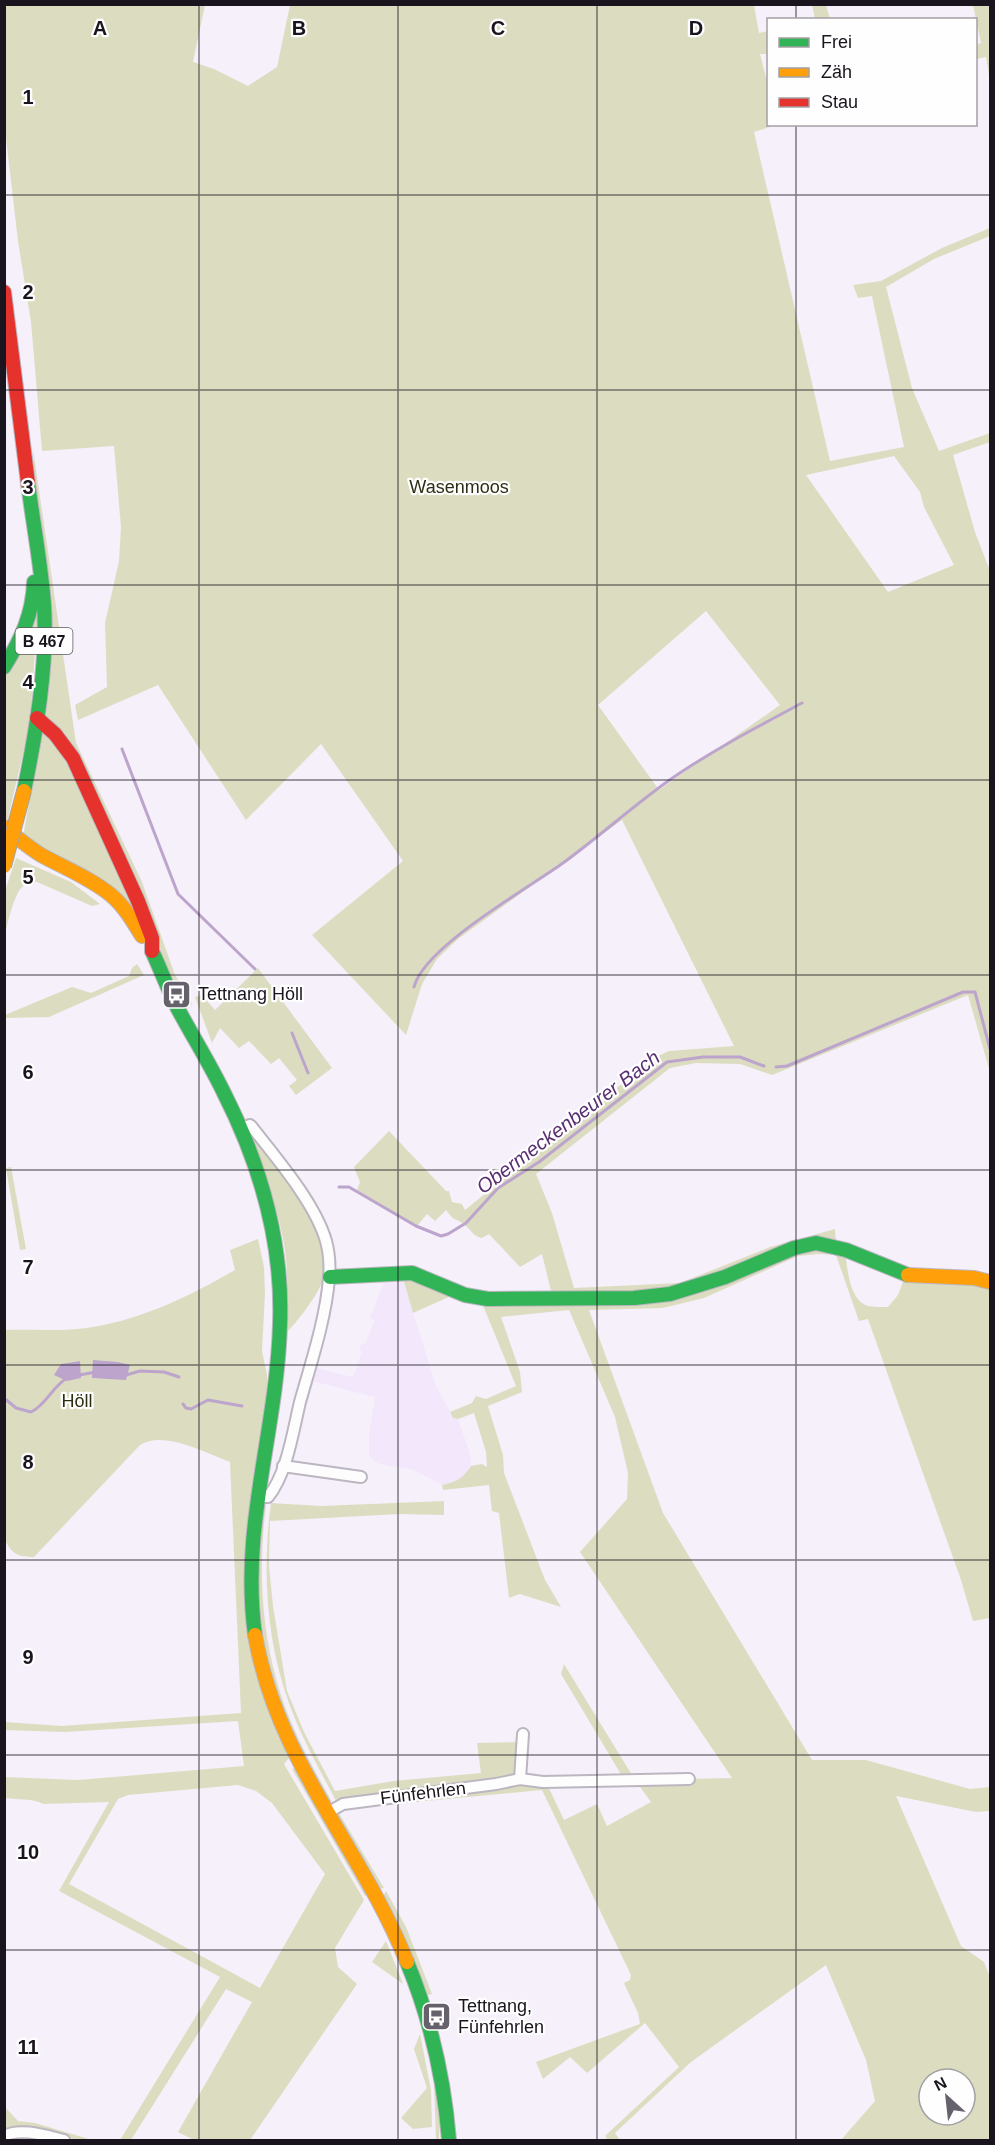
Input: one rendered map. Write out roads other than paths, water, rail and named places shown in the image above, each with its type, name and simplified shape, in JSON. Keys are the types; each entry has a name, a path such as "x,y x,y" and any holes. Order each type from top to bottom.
{"main road":[{"name":"B 467","path":"4,292 44,606 37,718 24,791 4,866"},
{"path":"4,667 17,648 28,623 33,599 34,573 39,564"},
{"path":"37,718 55,734 73,758 138,901 152,938 152,951"},
{"path":"4,827 24,845 86,877 111,894 125,909 152,951 176,1005 224,1090 259,1176 273,1233 280,1293 277,1367 252,1538 250,1587 262,1669 287,1741 375,1894 418,1985 437,2053 449,2140"},
{"path":"330,1277 403,1272 476,1298 634,1298 670,1294 725,1277 794,1248 816,1243 846,1250 906,1275 974,1278 990,1282"}],"street":[{"path":"241,1128 250,1125 274,1154 309,1205 327,1245 330,1277 312,1360 283,1466 273,1491 268,1497 257,1497"},
{"path":"283,1466 361,1477"},
{"path":"520,1779 523,1734"},
{"name":"Fünfehrlen","path":"327,1813 343,1804 506,1783 520,1779 543,1782 689,1779"},
{"path":"4,2136 10,2133 27,2133 64,2140"}],"waterway":[{"path":"414,987 422,971 436,954 456,937 563,863 657,789 719,749 802,703"},
{"path":"122,749 178,894 255,969"},
{"name":"Obermeckenbeurer Bach","path":"776,1067 787,1066 963,992 975,992 990,1049"},
{"path":"292,1033 308,1073"},
{"name":"Obermeckenbeurer Bach","path":"339,1187 349,1187 416,1226 441,1236 466,1223 498,1188 539,1162 667,1062 703,1057 740,1057 764,1066"},
{"name":"Obermeckenbeurer Bach","path":"126,1375 140,1371 164,1372 179,1377"},
{"name":"Obermeckenbeurer Bach","path":"79,1375 96,1372"},
{"name":"Obermeckenbeurer Bach","path":"4,1398 16,1408 31,1412 67,1378"},
{"name":"Obermeckenbeurer Bach","path":"183,1404 186,1408 191,1409 208,1400 242,1406"}],"place":[{"name":"Tettnang Höll","path":"177,994"},
{"name":"Tettnang, Fünfehrlen","path":"437,2016"}],"park label":[{"name":"Wasenmoos","path":"459,487"},
{"name":"Höll","path":"77,1401"}]}
